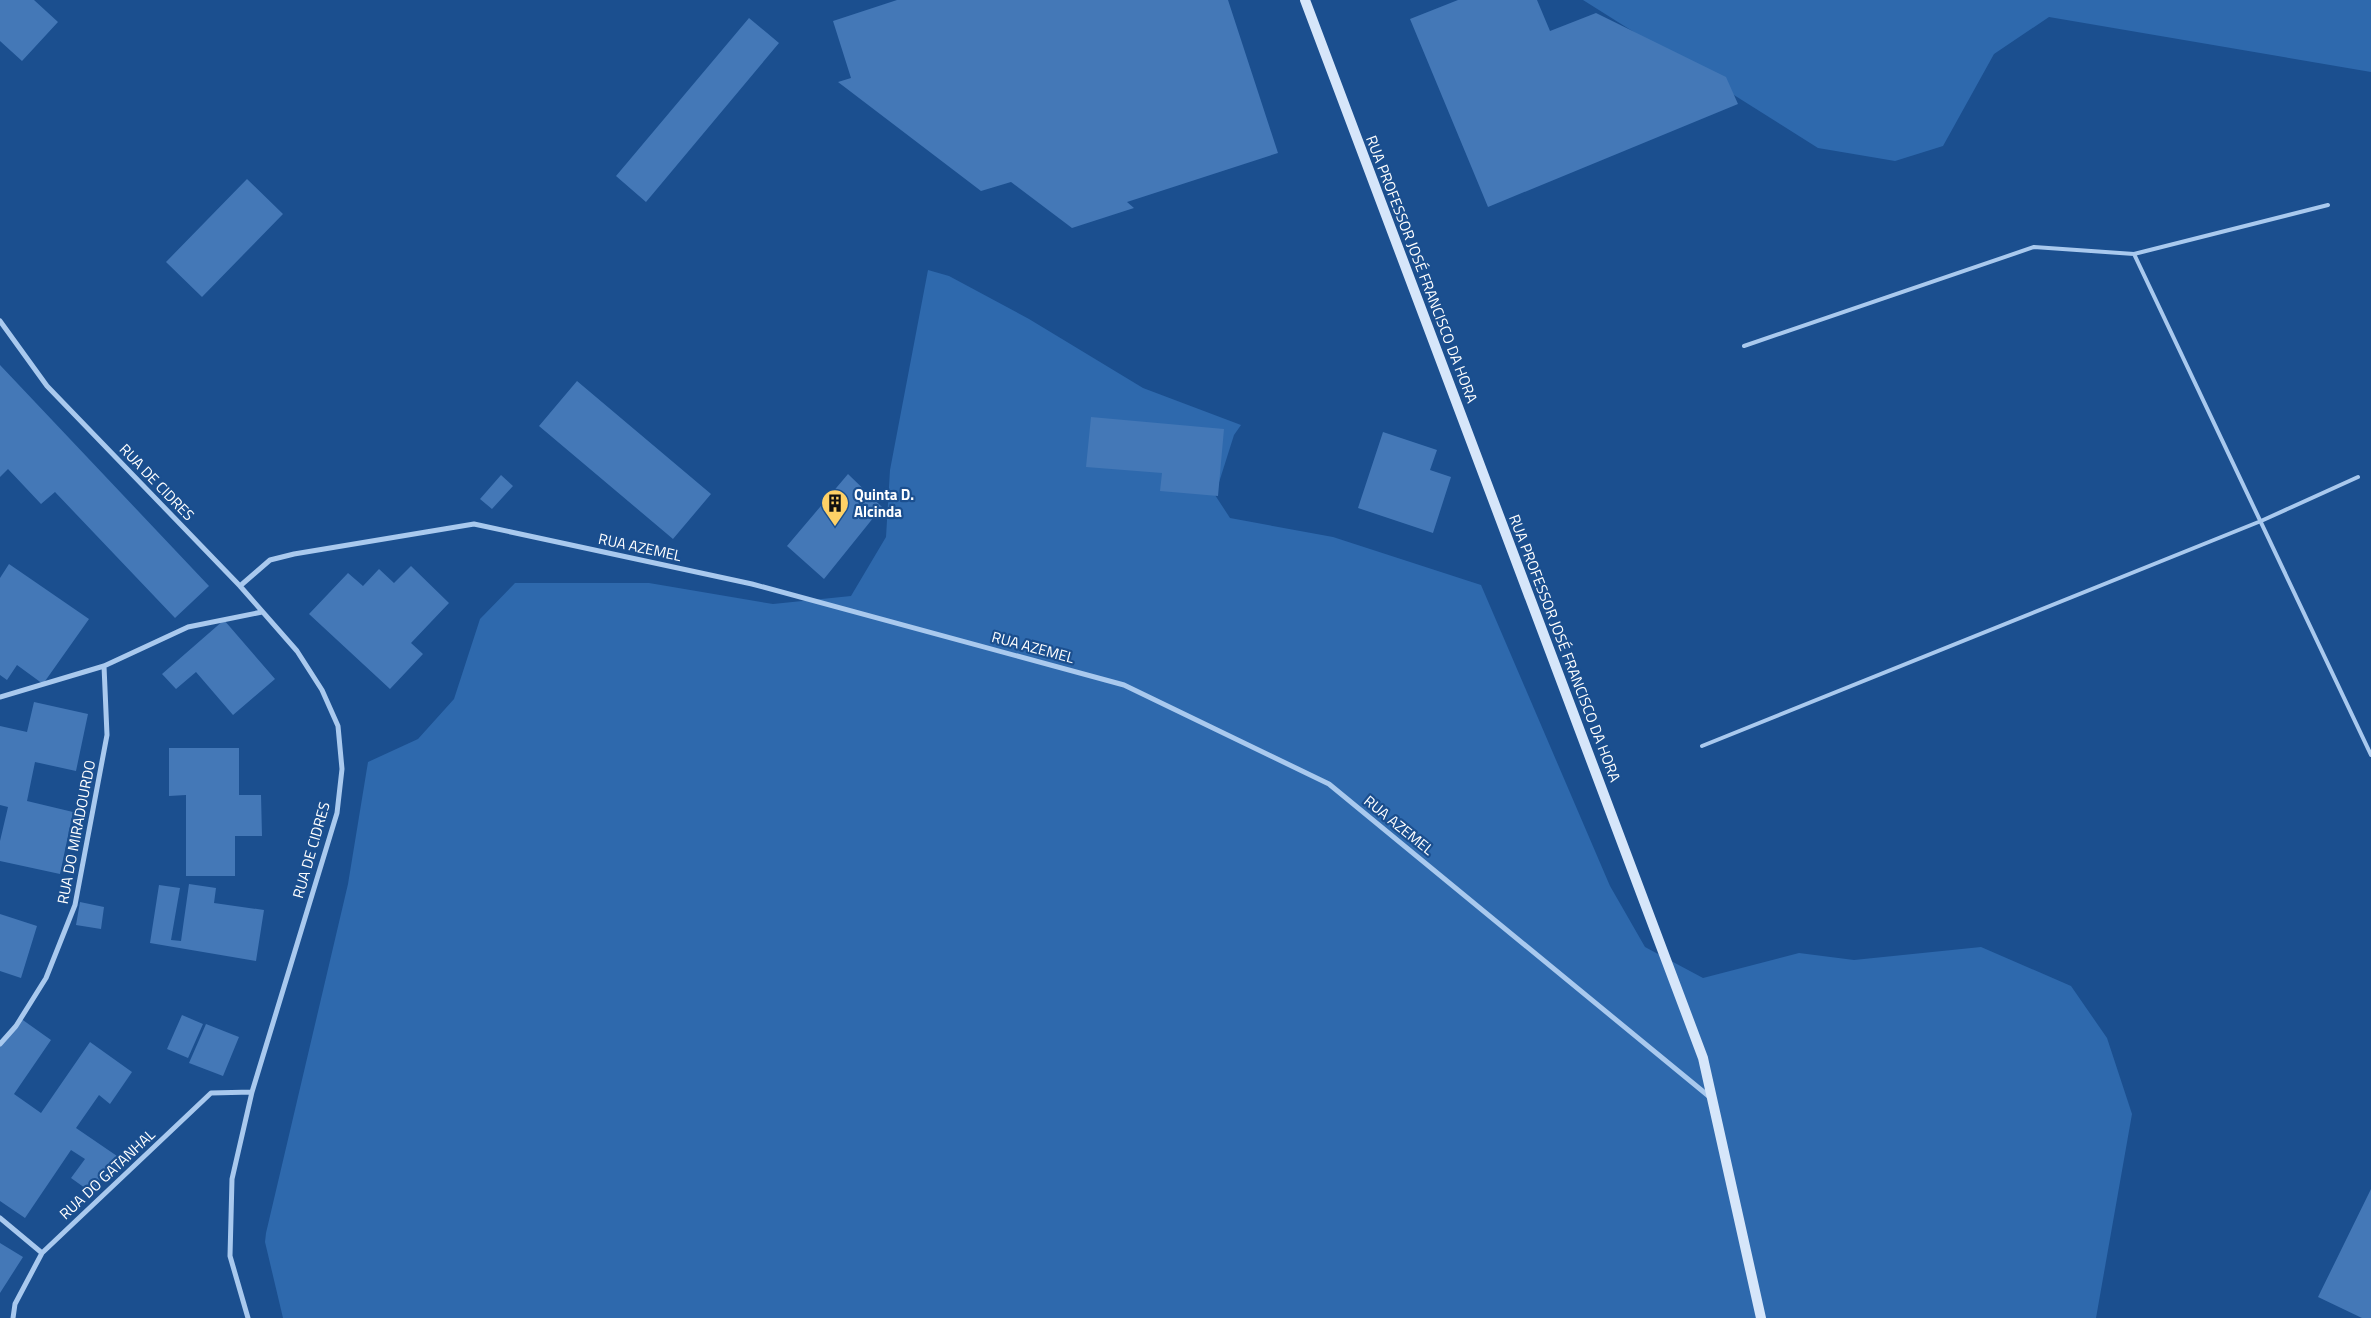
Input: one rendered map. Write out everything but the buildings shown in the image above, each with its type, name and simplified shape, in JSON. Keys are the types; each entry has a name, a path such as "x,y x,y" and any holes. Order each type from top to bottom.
{"main road":[{"name":"RUA PROFESSOR JOSÉ FRANCISCO DA HORA","path":"1305,0 1703,1058 1761,1318"}],"street":[{"name":"RUA DE CIDRES","path":"0,321 47,386 240,586 297,651 322,690 338,726 342,769 337,813 252,1092 232,1179 230,1256 248,1318"},
{"name":"RUA AZEMEL","path":"240,586 270,560 294,554 474,524 752,584 1124,685 1329,784 1711,1098"},
{"path":"0,697 104,666 188,627 262,612"},
{"name":"RUA DO MIRADOURDO","path":"0,1044 16,1026 46,978 76,906 107,735 104,666"},
{"name":"RUA DO GATANHAL","path":"13,1318 15,1304 42,1253 211,1093 252,1092"},
{"path":"0,1218 42,1253"}],"lane":[{"path":"1744,346 2034,247 2134,254 2328,205"},
{"path":"2134,254 2371,755"},
{"path":"1702,746 2261,521 2358,478"}],"shaded area":[{"path":"1583,0 2371,0 2371,72 2049,17 1994,54 1943,146 1895,161 1818,148"},
{"path":"928,270 949,276 1029,319 1143,388 1241,425 1234,435 1215,495 1230,518 1333,537 1481,585 1610,886 1645,947 1703,978 1799,953 1854,960 1981,947 2071,986 2107,1038 2132,1114 2096,1318 283,1318 265,1242 266,1233 348,884 368,762 418,739 454,699 480,619 515,583 649,583 773,604 851,596 886,537 890,470"}],"place":[{"name":"Quinta D. Alcinda","path":"835,527"}]}
